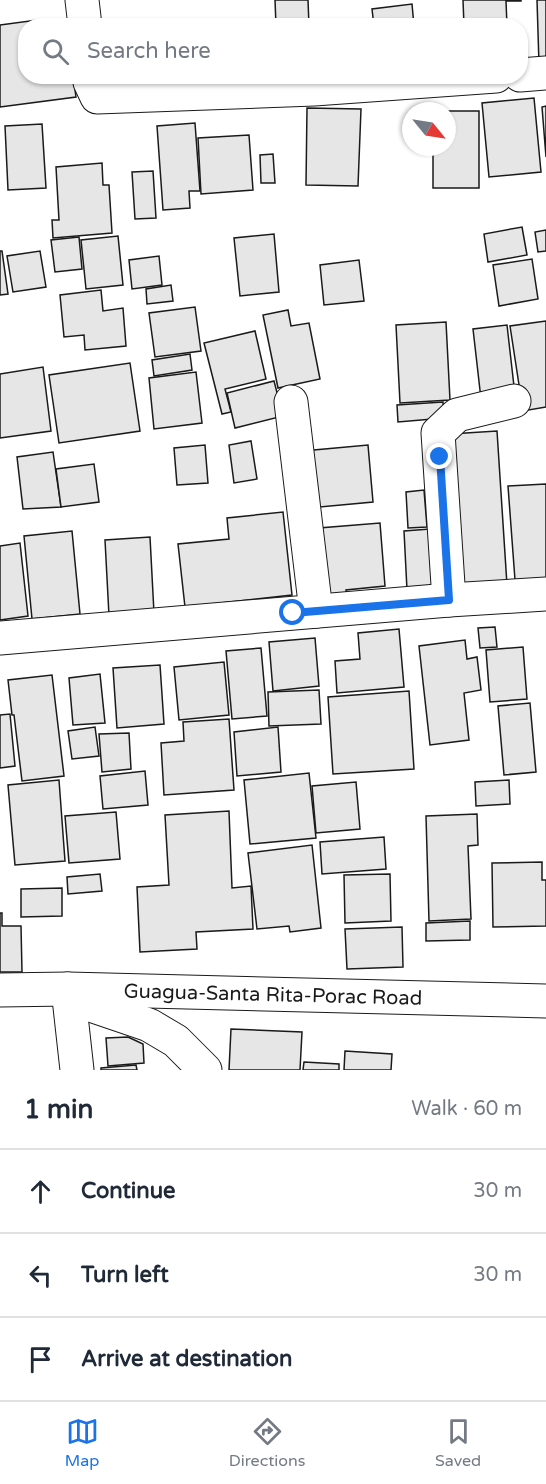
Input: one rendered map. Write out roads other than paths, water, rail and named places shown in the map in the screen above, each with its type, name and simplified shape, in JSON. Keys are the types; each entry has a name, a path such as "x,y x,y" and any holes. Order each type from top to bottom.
{"street":[{"path":"82,0 84,18"},
{"path":"528,74 546,73"},
{"path":"91,84 98,97 314,89 384,84"},
{"path":"449,600 438,433 457,415 514,401"},
{"path":"291,402 316,611"},
{"path":"0,638 449,600 546,594"},
{"name":"Guagua-Santa Rita-Porac Road","path":"0,990 546,1000"},
{"path":"76,1070 69,993 149,1025 176,1041 205,1070"}]}
